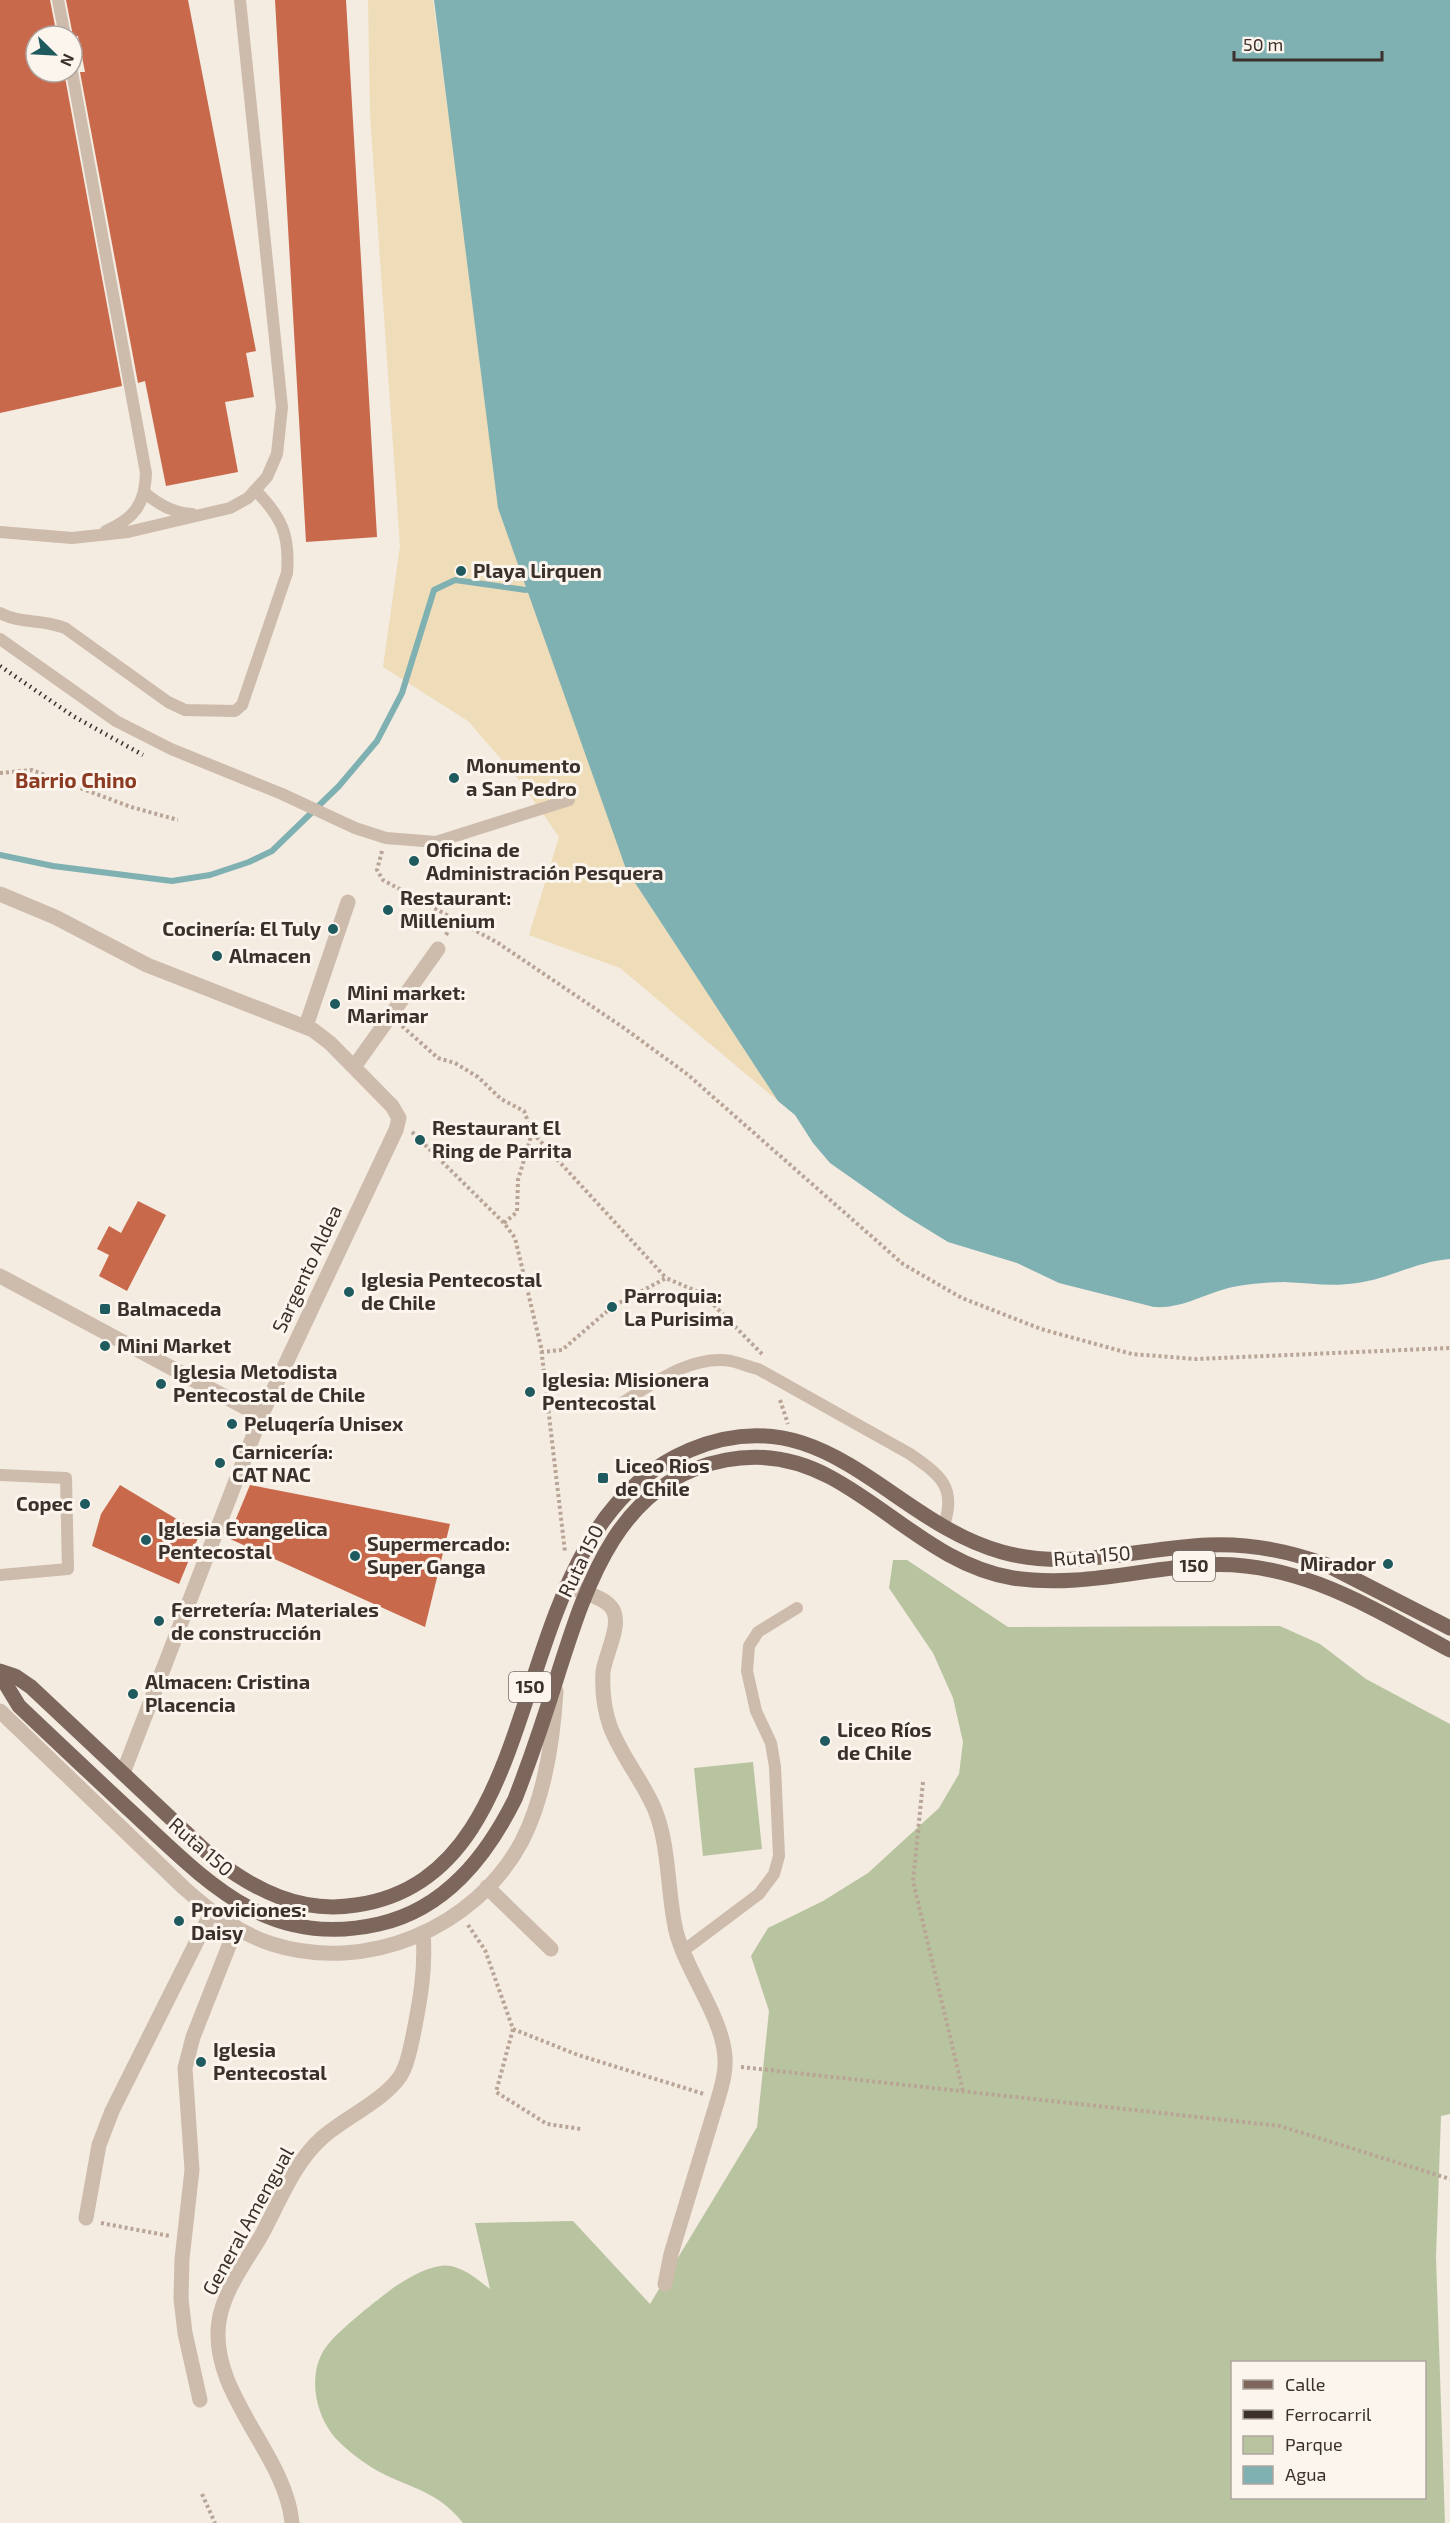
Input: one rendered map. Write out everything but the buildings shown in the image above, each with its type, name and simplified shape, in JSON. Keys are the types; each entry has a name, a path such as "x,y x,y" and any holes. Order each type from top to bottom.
{"main road":[{"name":"Ruta 150","path":"0,1673 15,1676 31,1687 212,1857 249,1884 301,1904 334,1907 369,1903 400,1893 429,1876 460,1846 481,1815 509,1751 566,1586 576,1563 600,1523 627,1491 658,1467 692,1449 728,1438 762,1436 794,1440 813,1446 852,1466 944,1525 982,1546 1003,1553 1050,1560 1211,1544 1259,1547 1305,1557 1348,1574 1450,1628"},
{"name":"Ruta 150","path":"0,1673 19,1706 189,1866 220,1892 260,1915 278,1922 300,1928 333,1930 370,1926 407,1915 442,1894 478,1861 515,1799 586,1594 615,1536 640,1504 655,1491 674,1479 705,1465 733,1459 767,1457 799,1463 832,1478 947,1554 986,1571 1017,1578 1057,1581 1204,1565 1255,1566 1303,1577 1325,1585 1450,1650"}],"street":[{"path":"0,894 55,917 147,965 306,1026 330,1043 392,1106 399,1118"},
{"path":"306,1026 348,902"},
{"path":"354,1068 438,949"},
{"name":"Sargento Aldea","path":"123,1773 261,1416 396,1130 399,1118"},
{"path":"0,1276 261,1416"},
{"path":"566,1586 605,1602 611,1606 616,1617 616,1628 607,1651 603,1675 606,1714 618,1743 656,1812 675,1924 683,1952 719,2033 725,2065 718,2098 671,2254 665,2284"},
{"path":"0,1711 212,1911 236,1928 270,1943 325,1953 381,1948 423,1933 459,1912 487,1887 515,1853 535,1809 549,1752 556,1679"},
{"path":"487,1887 551,1949"},
{"path":"86,2218 95,2164 112,2111 212,1911"},
{"path":"200,2400 182,2319 181,2279 192,2170 185,2082 187,2060 193,2037 236,1928"},
{"name":"General Amengual","path":"292,2523 286,2493 226,2374 219,2344 219,2320 232,2284 300,2163 322,2138 387,2091 401,2075 409,2056 422,1993 423,1933"}],"lane":[{"path":"58,0 63,24"},
{"path":"0,532 72,538 128,532 230,508 248,498 267,477 277,454 282,407 240,0"},
{"path":"74,84 146,473 145,493 137,508 122,524 97,535"},
{"path":"0,614 20,621 48,621 65,628 168,702 185,710 235,711 242,705 287,573 288,553 285,535 275,510 255,490"},
{"path":"145,493 164,507 182,513 203,514"},
{"path":"0,639 116,722 171,749 282,794 355,828 386,838 436,842 569,800"},
{"path":"617,1406 674,1371 709,1360 731,1361 758,1369 910,1454 931,1469 948,1491 950,1508 944,1525"},
{"path":"0,1475 66,1479 68,1569 0,1575"},
{"path":"683,1952 759,1894 774,1874 778,1856 775,1767 771,1743 756,1711 747,1671 749,1646 758,1632 797,1608"}],"path":[{"path":"0,773 32,770 131,807 178,820"},
{"path":"386,838 377,870 383,880 498,943 624,1028 687,1074 903,1264 962,1298 1041,1329 1132,1354 1196,1359 1450,1348"},
{"path":"392,1016 438,1058 455,1063 478,1077 501,1099 524,1111 532,1132 666,1278 703,1294 765,1358 794,1440"},
{"path":"399,1118 504,1223 515,1238 542,1352 565,1556"},
{"path":"504,1223 517,1212 518,1180 532,1132"},
{"path":"542,1352 562,1350 612,1307 666,1278"},
{"path":"922,1782 913,1881 963,2091"},
{"path":"459,1912 485,1950 513,2029 496,2092 547,2124 581,2129"},
{"path":"513,2029 578,2055 718,2098"},
{"path":"725,2065 1280,2126 1450,2179"},
{"path":"86,2218 184,2238"},
{"path":"202,2494 215,2523"}],"green space":[{"path":"893,1560 907,1560 1008,1627 1280,1626 1320,1644 1366,1679 1450,1724 1450,2114 1441,2116 1436,2257 1445,2523 463,2523 453,2511 431,2495 384,2474 361,2460 340,2443 326,2424 320,2413 315,2388 318,2363 330,2342 369,2306 405,2280 420,2272 444,2265 472,2275 490,2289 475,2223 573,2221 650,2304 757,2127 769,2011 751,1956 768,1928 823,1901 868,1873 939,1808 959,1774 963,1742 953,1698 933,1653 889,1588"},
{"path":"753,1762 762,1849 703,1856 694,1768"}],"sand":[{"name":"Playa Lirquen","path":"368,0 433,0 451,131 626,869 778,1101 620,968 529,935 559,837 520,781 468,721 383,667 400,546 370,115"}],"water":[{"path":"434,0 1450,0 1450,1259 1426,1263 1357,1283 1329,1285 1284,1282 1238,1286 1186,1303 1154,1307 1059,1283 1017,1263 948,1242 904,1215 830,1163 813,1143 795,1115 778,1101 626,869 498,508"}],"waterway":[{"path":"0,855 53,866 172,881 210,875 249,862 272,851 339,786 377,741 402,693 434,590 455,580 526,590"}],"railway":[{"path":"0,666 73,716 143,755"}],"place":[{"name":"Playa Lirquen","path":"461,571"},
{"name":"Monumento a San Pedro","path":"454,778"},
{"name":"Oficina de Administración Pesquera","path":"414,861"},
{"name":"Restaurant: Millenium","path":"388,910"},
{"name":"Cocinería: El Tuly","path":"333,929"},
{"name":"Almacen","path":"217,956"},
{"name":"Mini market: Marimar","path":"335,1004"},
{"name":"Restaurant El Ring de Parrita","path":"420,1140"},
{"name":"Iglesia Pentecostal de Chile","path":"349,1292"},
{"name":"Parroquia: La Purisima","path":"612,1307"},
{"name":"Balmaceda","path":"105,1309"},
{"name":"Mini Market","path":"105,1346"},
{"name":"Iglesia Metodista Pentecostal de Chile","path":"161,1384"},
{"name":"Iglesia: Misionera Pentecostal","path":"530,1392"},
{"name":"Peluqería Unisex","path":"232,1424"},
{"name":"Carnicería: CAT NAC","path":"220,1463"},
{"name":"Liceo Rios de Chile","path":"603,1478"},
{"name":"Copec","path":"85,1504"},
{"name":"Iglesia Evangelica Pentecostal","path":"146,1540"},
{"name":"Supermercado: Super Ganga","path":"355,1556"},
{"name":"Mirador","path":"1388,1564"},
{"name":"Ferretería: Materiales de construcción","path":"159,1621"},
{"name":"Almacen: Cristina Placencia","path":"133,1694"},
{"name":"Liceo Ríos de Chile","path":"825,1741"},
{"name":"Proviciones: Daisy","path":"179,1921"},
{"name":"Iglesia Pentecostal","path":"201,2062"}],"district":[{"name":"Barrio Chino","path":"76,781"}]}
